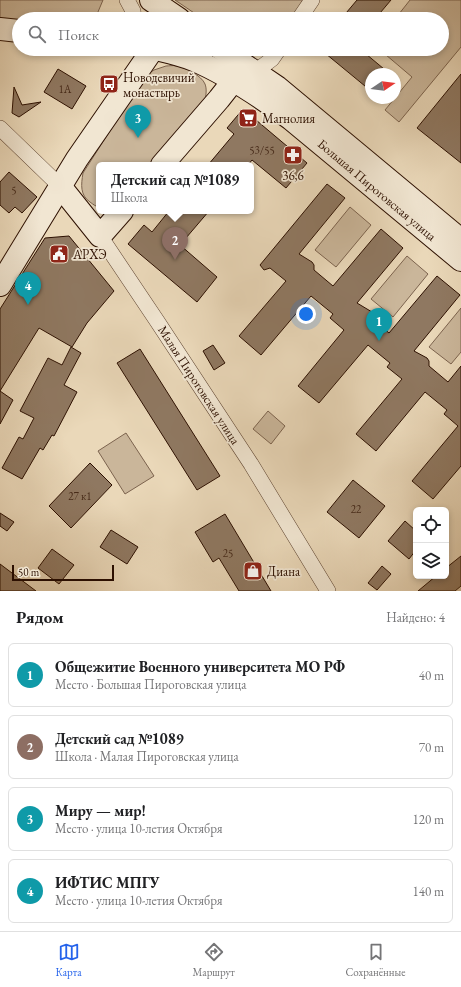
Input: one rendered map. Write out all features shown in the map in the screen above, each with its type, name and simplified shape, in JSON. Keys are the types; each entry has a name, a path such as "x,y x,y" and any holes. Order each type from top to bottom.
{"main road":[{"path":"151,0 169,12"},
{"path":"0,29 12,30"},
{"path":"0,284 81,153 148,56"},
{"name":"Большая Пироговская улица","path":"182,56 195,60 234,80 291,119 461,260"},
{"path":"165,162 234,80 236,68 228,56"},
{"name":"Большая Пироговская улица","path":"231,56 277,87 300,105 461,240"},
{"path":"234,80 255,72"},
{"name":"Малая Пироговская улица","path":"60,186 100,236"},
{"path":"44,213 52,207 63,204 96,210"},
{"path":"100,236 119,214"}],"street":[{"path":"127,0 133,12"},
{"path":"304,12 312,0"},
{"path":"255,72 274,56"},
{"path":"0,128 60,186"},
{"name":"Малая Пироговская улица","path":"100,236 251,464 328,591"}],"shaded area":[{"path":"0,0 103,0 98,12 12,12 12,21 0,20"},
{"path":"175,0 303,0 295,12 193,12"},
{"path":"410,0 461,0 461,47 399,122 385,110 390,104 401,104 401,90 412,77 387,56 449,56 449,12 401,12"},
{"path":"166,66 175,66 193,72 203,81 206,86 205,100 153,162 96,162 95,206 84,196 82,186 83,173 145,76 154,70"},
{"path":"350,207 371,225 336,267 315,250"},
{"path":"407,256 428,274 393,317 371,299"},
{"path":"461,308 461,352 451,364 429,347"},
{"path":"268,411 285,426 271,444 253,429"},
{"path":"126,433 154,476 125,494 98,451"}],"building":[{"path":"357,0 391,0 381,12 347,12"},
{"path":"328,56 368,56 383,68 365,68 365,86"},
{"path":"58,69 86,86 72,109 44,92"},
{"path":"461,74 461,163 417,128"},
{"path":"14,87 22,105 41,102 19,117 12,113"},
{"path":"243,109 307,163 286,188 252,160 250,162 211,162 234,134 227,128"},
{"path":"9,172 37,197 22,213 15,207 9,213 0,205 0,182"},
{"path":"327,184 345,198 299,254 312,262 314,265 314,270 333,286 381,229 403,248 357,303 372,312 371,318 389,333 437,276 460,295 414,351 427,358 429,361 429,366 448,382 461,366 461,466 433,499 412,481 458,426 444,414 447,410 425,392 376,451 356,434 402,379 387,367 390,363 368,345 319,403 298,386 344,330 330,318 333,314 311,296 261,355 239,336 286,281 270,268 264,270 260,265"},
{"path":"167,214 206,214 180,245 217,277 197,302 128,244 144,225 152,232"},
{"path":"69,236 114,291 87,323 72,347 39,328 0,391 0,309 45,238"},
{"path":"213,345 225,363 214,370 203,351"},
{"path":"71,347 81,353 64,385 77,392 54,436 52,435 43,450 40,448 22,479 2,468 19,437 23,439 34,418 20,411 48,358 62,365"},
{"path":"140,349 220,476 197,490 117,363"},
{"path":"0,391 13,400 0,424"},
{"path":"90,463 112,485 71,528 49,506"},
{"path":"353,480 385,506 359,538 327,512"},
{"path":"0,513 14,522 7,531 0,526"},
{"path":"225,514 271,591 239,591 219,558 213,562 195,532"},
{"path":"405,521 413,528 413,554 409,559 388,541"},
{"path":"111,530 138,547 127,564 100,547"},
{"path":"52,549 74,565 59,584 38,568"},
{"path":"461,556 461,586 455,591 418,591 432,579 449,579 449,566"},
{"path":"0,564 36,591 0,591"},
{"path":"382,566 391,574 377,590 368,583"}],"place":[{"name":"Новодевичий монастырь","path":"109,84"},
{"name":"Магнолия","path":"248,118"},
{"name":"Миру — мир!","path":"138,138"},
{"name":"36,6","path":"293,155"},
{"name":"АРХЭ","path":"59,254"},
{"name":"Детский сад №1089","path":"175,260"},
{"name":"ИФТИС МПГУ","path":"28,305"},
{"name":"Общежитие Военного университета МО РФ","path":"379,341"},
{"name":"Диана","path":"253,571"}]}
